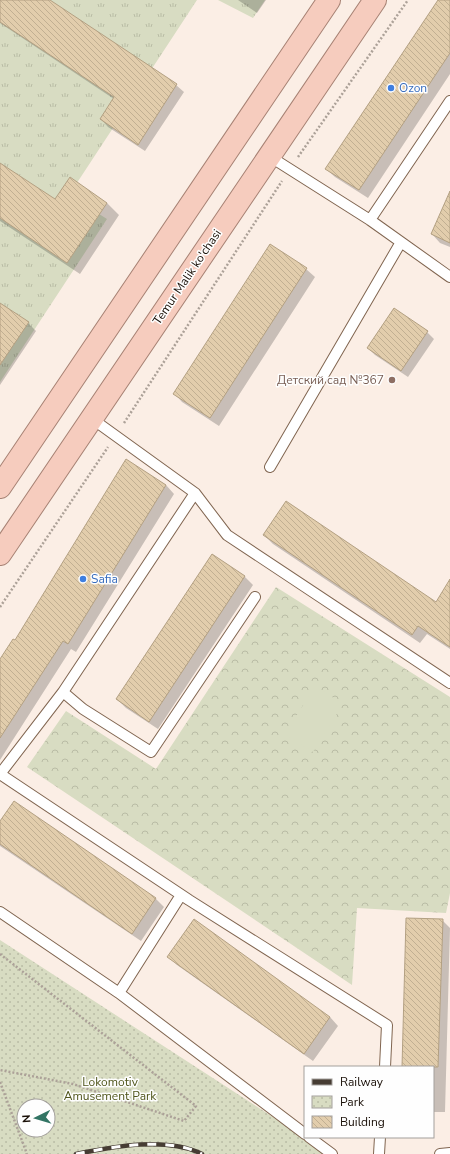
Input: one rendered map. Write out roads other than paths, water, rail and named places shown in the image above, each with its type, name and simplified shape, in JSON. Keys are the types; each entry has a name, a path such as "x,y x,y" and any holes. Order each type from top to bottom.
{"highway":[{"path":"0,487 329,0"},
{"name":"Temur Malik ko'chasi","path":"4,540 91,418 374,0"}],"lane":[{"path":"370,220 450,101"},
{"path":"269,156 370,220 450,276"},
{"path":"270,467 401,242"},
{"path":"91,418 195,493 227,535 450,683"},
{"path":"195,493 63,692 0,774 181,895 387,1025 385,1066"},
{"path":"63,692 83,709 151,752 255,597"},
{"path":"119,993 181,895"},
{"path":"0,912 119,993 304,1133"},
{"path":"310,1138 332,1154"},
{"path":"379,1154 380,1138"},
{"path":"440,1154 450,1153"}],"railway":[{"path":"76,1154 122,1146 156,1144 173,1145 202,1154"}],"place":[{"name":"Ozon","path":"391,88"},
{"name":"Детский сад №367","path":"392,380"},
{"name":"Safia","path":"83,579"}],"park label":[{"name":"Lokomotiv Amusement Park","path":"110,1089"}]}
